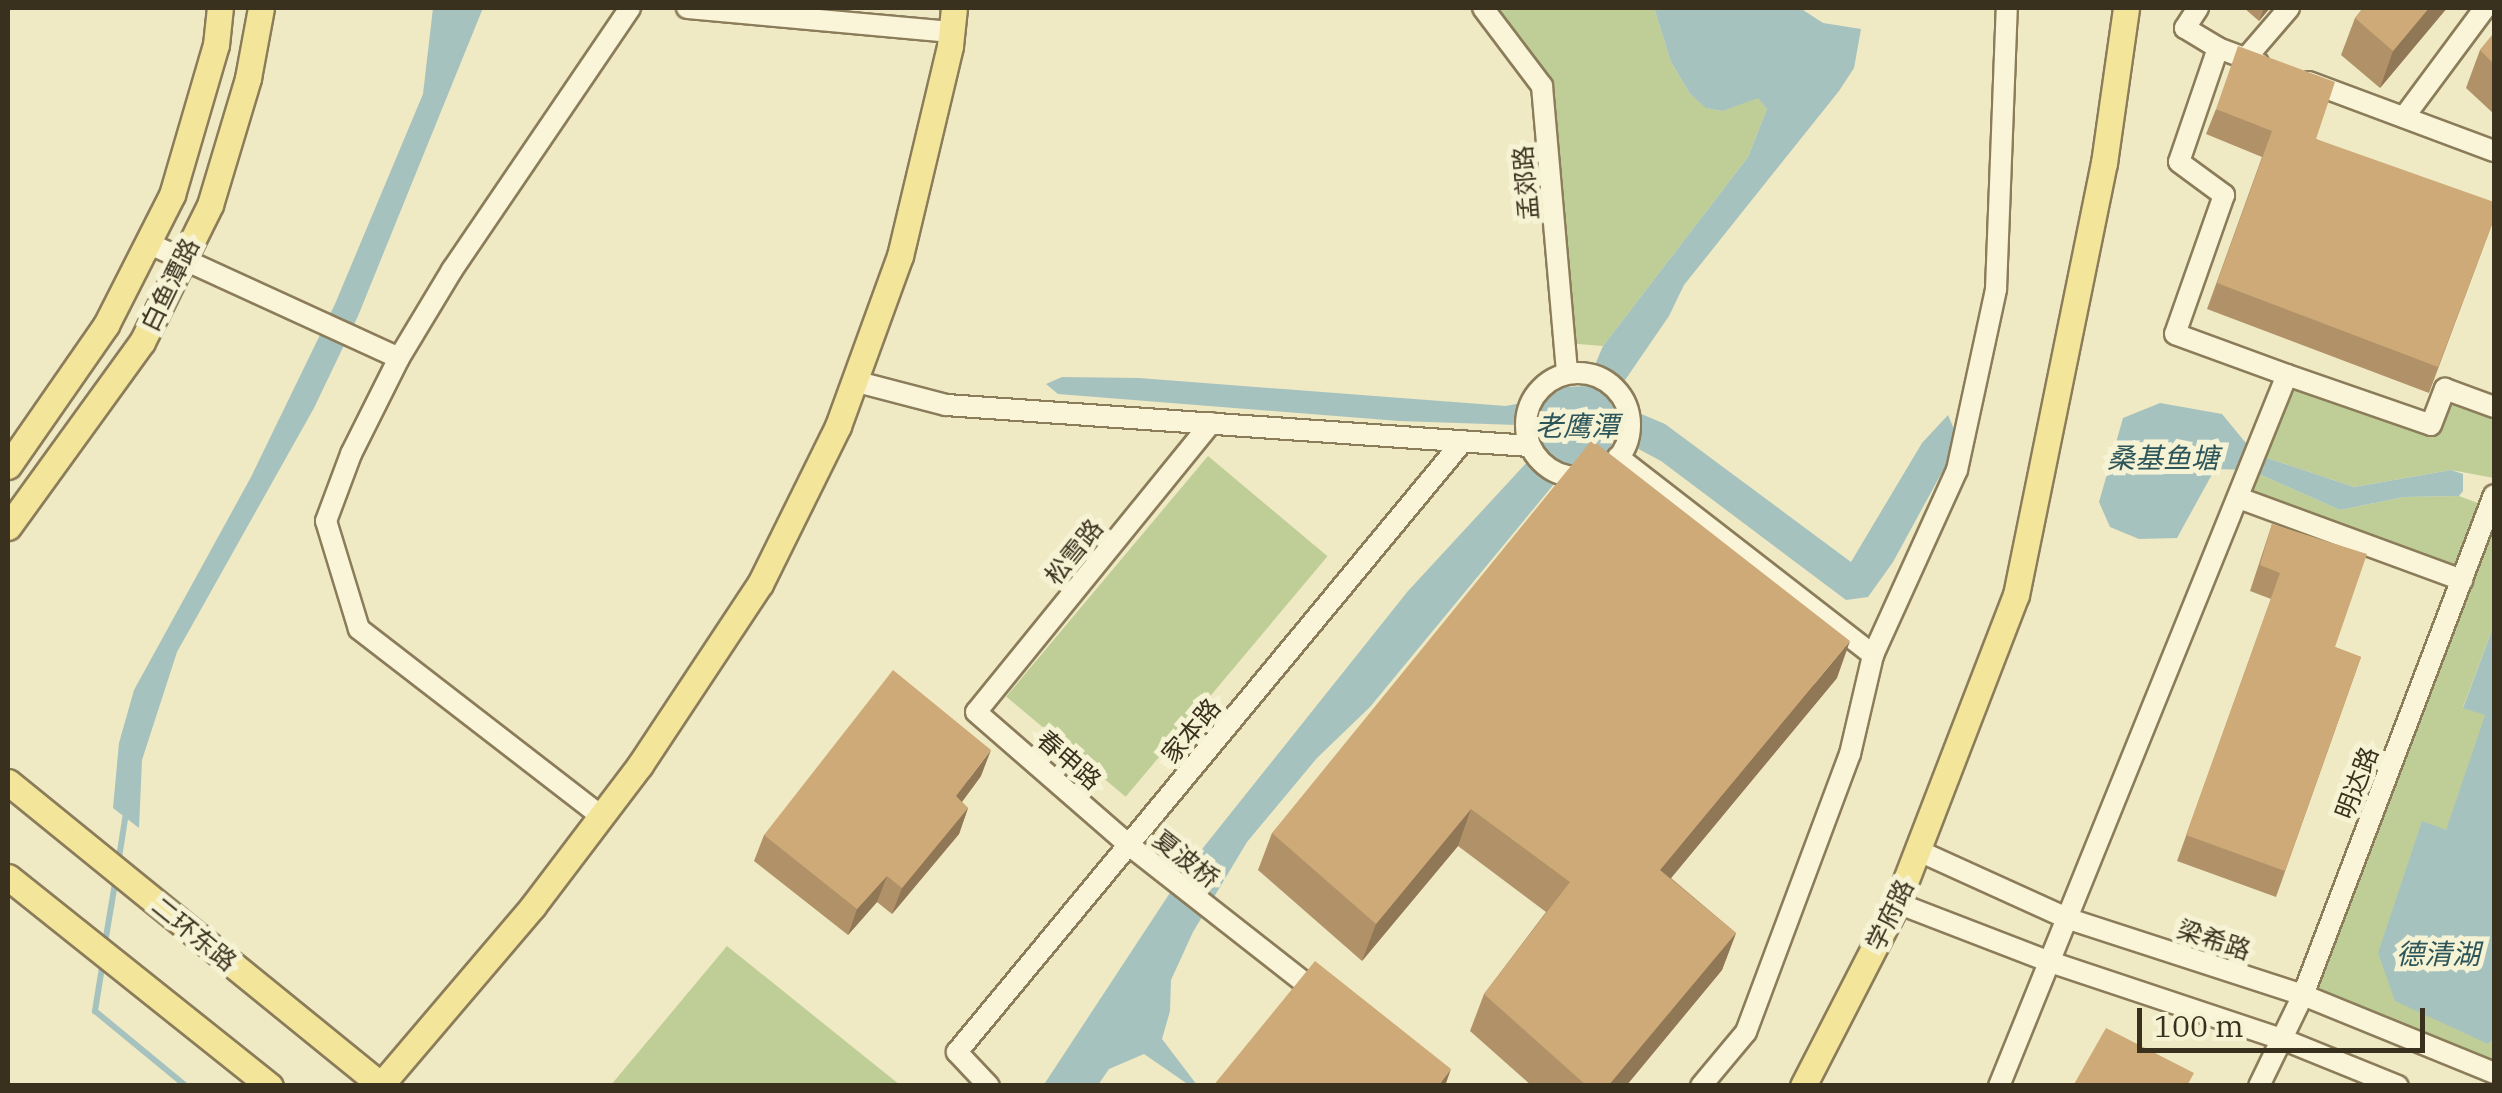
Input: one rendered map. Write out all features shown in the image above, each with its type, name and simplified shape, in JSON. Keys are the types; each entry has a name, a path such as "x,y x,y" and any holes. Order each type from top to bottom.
{"main road":[{"path":"8,466 106,325 172,195 216,45 220,8"},
{"name":"白鱼潭路","path":"8,528 142,342 184,258 210,204 248,78 261,8"},
{"name":"学府路","path":"1803,1086 1898,903 2016,595 2104,163 2126,8"},
{"path":"381,1085 533,906 601,816 760,584 838,426 900,256 953,20"},
{"name":"二环东路","path":"8,782 381,1085"},
{"path":"8,877 270,1086"}],"street":[{"path":"601,816 359,630 326,521 351,454 399,358 452,270 630,8"},
{"path":"687,8 953,20"},
{"name":"孟郊路","path":"1483,8 1542,86 1578,373"},
{"path":"1701,1086 1746,1032 1795,911 1850,754 1873,655 1957,470 1996,289 2007,8"},
{"path":"2198,8 2186,28 2218,48 2494,150"},
{"path":"2246,58 2289,8"},
{"path":"2404,117 2485,8"},
{"path":"2218,48 2179,162 2224,195 2175,334 2430,425 2446,389 2494,408"},
{"path":"148,243 399,358"},
{"path":"1578,373 1608,382 1625,402 1622,452 1588,476 1554,472 1529,443 1532,399 1546,383 1578,373"},
{"path":"1999,1086 2286,375"},
{"path":"854,381 946,404 1529,443"},
{"name":"松雪路","path":"976,712 1211,423"},
{"name":"家本路","path":"989,1086 957,1052 1463,441"},
{"path":"1622,452 1873,655"},
{"name":"明达路","path":"2259,1086 2303,995 2494,495"},
{"path":"2238,498 2462,580"},
{"name":"春申路","path":"976,712 1128,845"},
{"name":"夏波桥","path":"1128,845 1331,1004"},
{"name":"梁希路","path":"1918,851 2069,919 2303,995 2494,1073"},
{"path":"1898,903 2050,962 2282,1039 2398,1086"}],"green space":[{"path":"1483,8 1654,8 1671,62 1690,94 1707,108 1723,111 1758,97 1767,109 1748,157 1603,346 1566,343 1542,86"},
{"path":"2287,375 2430,425 2445,389 2494,407 2494,478 2451,470 2354,487 2255,454"},
{"path":"1208,456 1328,556 1126,797 1006,697"},
{"path":"2250,470 2340,510 2404,497 2459,496 2494,509 2494,625 2463,707 2486,714 2446,831 2423,822 2488,1044 2494,1040 2494,1073 2303,995 2462,580 2239,498"},
{"path":"727,946 900,1085 611,1085"}],"water":[{"path":"433,8 483,8 358,316 314,408 177,652 142,760 139,828 113,808 119,743 134,690 251,477 335,304 423,94"},
{"name":"老鹰潭","path":"1654,8 1800,8 1823,23 1861,29 1854,68 1839,91 1684,285 1669,316 1610,402 1615,411 1639,413 1665,424 1851,562 1922,443 1948,415 1959,441 1893,562 1868,597 1846,600 1661,461 1616,437 1606,455 1589,465 1568,467 1370,707 1317,758 1247,842 1193,932 1171,980 1170,1011 1162,1039 1197,1085 1189,1085 1144,1054 1109,1069 1098,1085 1043,1086 1183,873 1408,591 1541,447 1536,431 1517,425 1399,421 1058,394 1046,384 1062,377 1139,378 1506,406 1547,398 1565,387 1586,386 1603,346 1748,157 1767,109 1758,98 1723,111 1706,108 1690,94 1671,62"},
{"name":"桑基鱼塘","path":"2160,403 2222,414 2255,454 2354,487 2451,470 2463,474 2463,491 2459,496 2404,497 2340,510 2250,470 2215,469 2177,538 2139,539 2110,527 2099,502 2123,418"},
{"name":"德清湖","path":"2494,625 2494,1040 2488,1044 2395,1001 2378,953 2422,821 2446,830 2485,715 2463,708"}],"building":[{"path":"2363,8 2429,8 2393,51 2355,18"},
{"path":"2494,33 2494,64 2480,50"},
{"path":"2238,46 2335,82 2316,139 2494,202 2494,219 2438,367 2217,283 2272,131 2216,109"},
{"path":"1592,440 1850,641 1660,870 1736,933 1608,1086 1587,1086 1484,994 1570,882 1471,809 1376,924 1272,833"},
{"path":"2272,524 2367,554 2335,647 2361,657 2285,871 2186,835 2280,573 2260,565"},
{"path":"893,670 991,750 956,796 968,808 902,888 887,876 857,909 764,835"},
{"path":"1315,961 1451,1069 1438,1086 1213,1086"},
{"path":"2106,1028 2194,1073 2187,1086 2073,1086"}],"waterway":[{"path":"118,864 126,813"},
{"path":"105,943 116,877"},
{"path":"103,961 95,1011 186,1086"}]}
